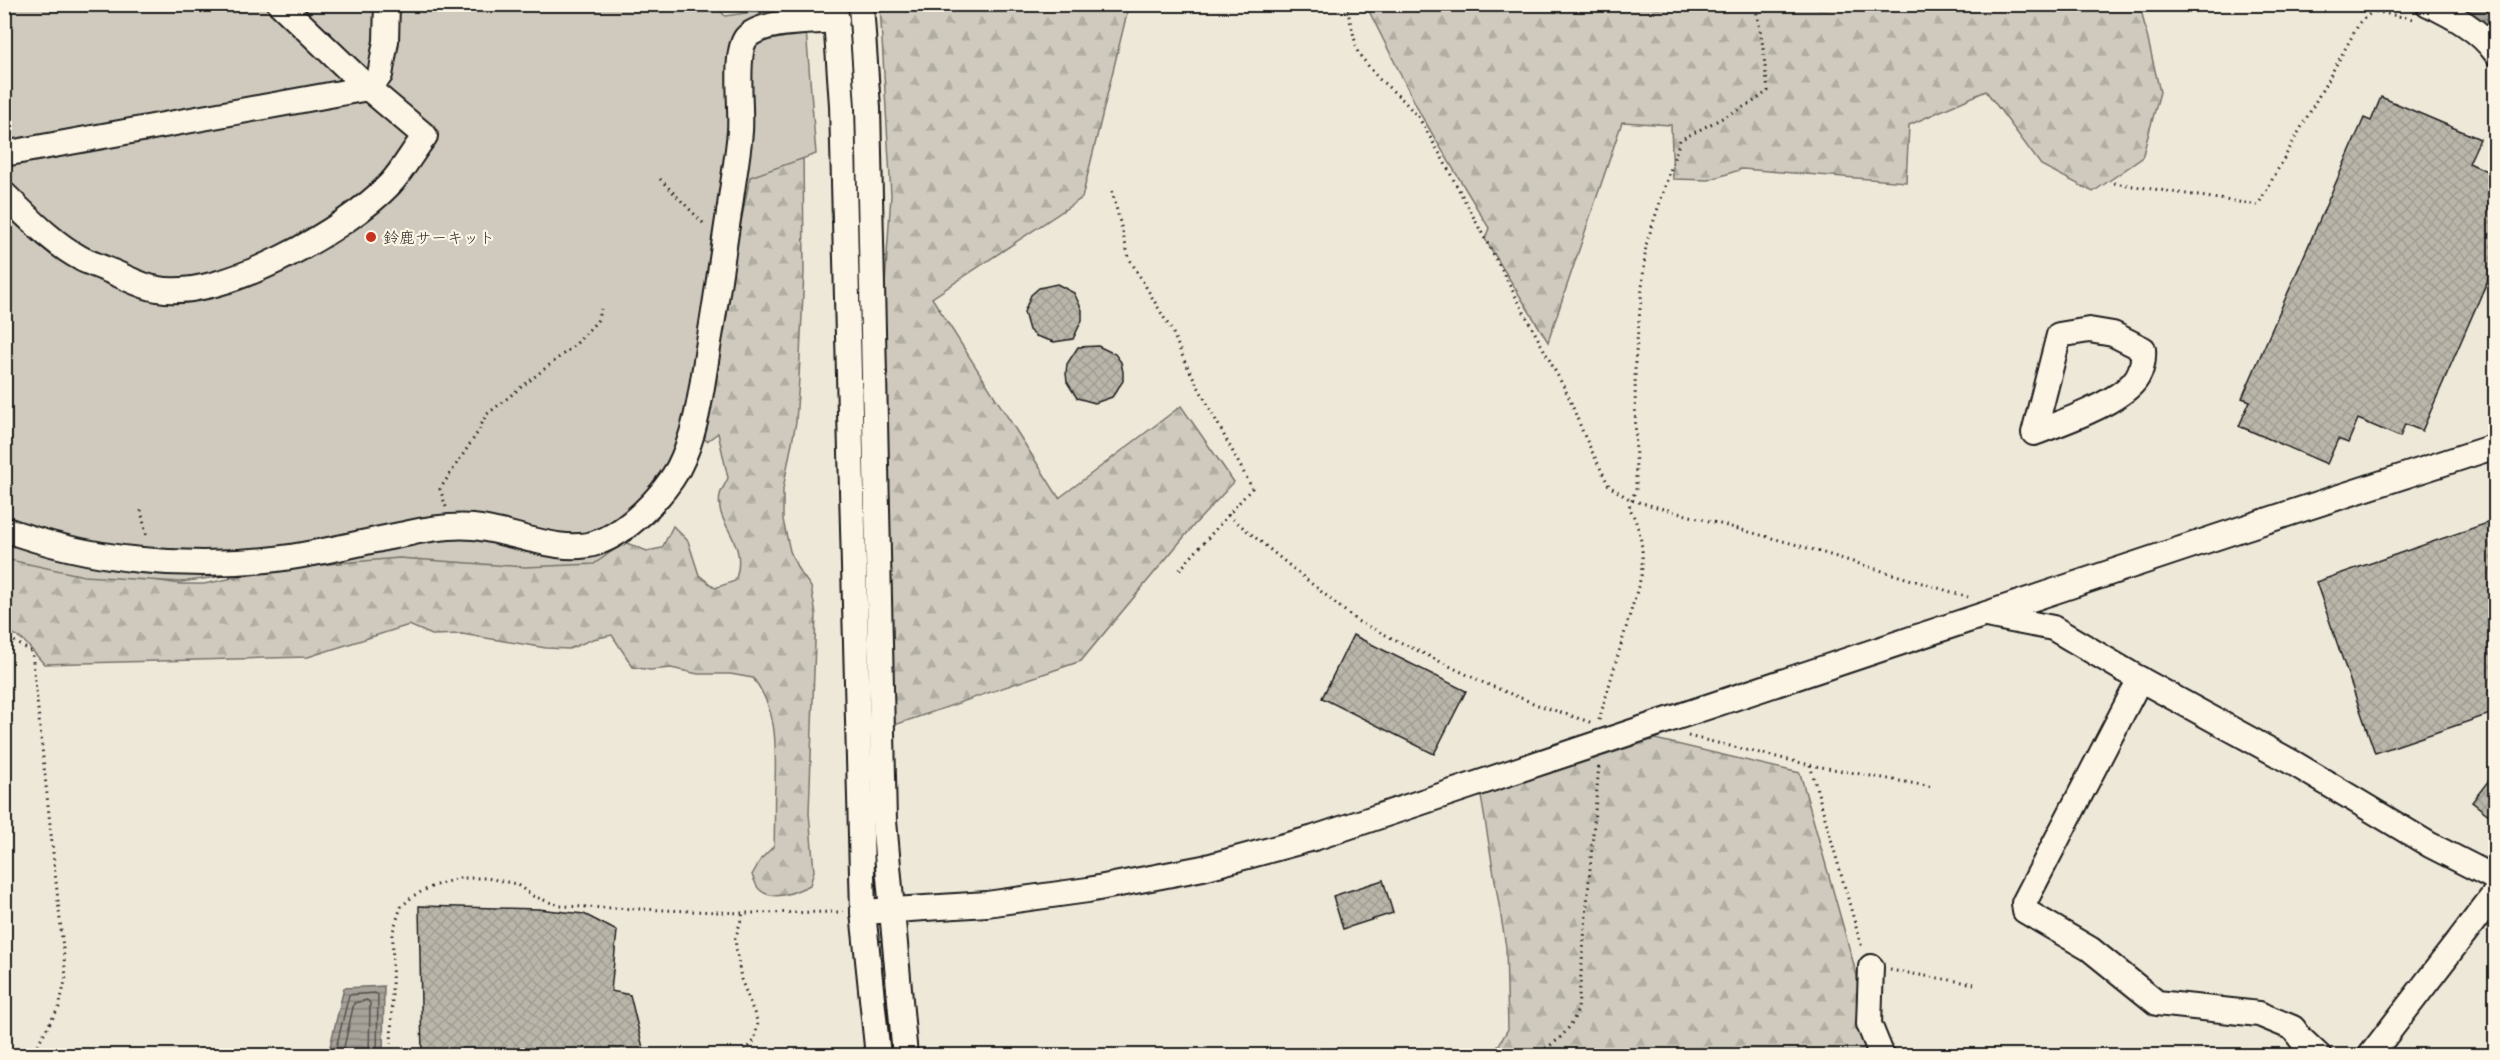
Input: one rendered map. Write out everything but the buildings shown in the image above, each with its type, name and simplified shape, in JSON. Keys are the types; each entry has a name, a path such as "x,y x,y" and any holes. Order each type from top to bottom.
{"street":[{"path":"4,194 60,244 81,259 158,290 183,291 206,287 248,273 311,243 374,197 394,179 425,136 368,88 280,4"},
{"path":"4,154 368,88 380,75 386,41 387,4"},
{"path":"861,4 868,108 884,821 890,911 905,1056"},
{"path":"2423,12 2454,16 2489,44 2496,53"},
{"path":"4,529 55,545 151,561 204,565 279,559 423,530 454,526 484,528 577,547 597,543 617,533 647,510 677,471 690,441 703,380 741,130 741,54 747,38 754,32 775,26 836,13 842,105 863,912 878,1056"},
{"path":"2089,330 2113,334 2143,349 2144,360 2138,374 2126,389 2071,420 2034,433 2059,335 2089,330"},
{"path":"863,912 1009,901 1088,890 1203,868 1314,838 1600,734 1982,607 2496,446"},
{"path":"1982,607 2053,628 2140,679 2295,764 2430,844 2493,877 2496,882"},
{"path":"2140,679 2024,903 2025,911 2090,949 2157,1003 2259,1014 2293,1028 2319,1056"},
{"path":"2370,1056 2496,892"},
{"path":"1871,967 1869,1024 1882,1056"}],"path":[{"path":"1346,4 1358,53 1378,78 1419,118 1442,156 1568,395 1584,435 1609,486 1631,500 1794,544 1982,607"},
{"path":"1529,1056 1545,1050 1561,1039 1572,1025 1578,1009 1600,734 1641,577 1643,555 1641,532 1629,507 1636,489 1635,363 1646,245 1680,140 1753,102 1768,91 1755,4"},
{"path":"2359,4 2373,11 2423,12"},
{"path":"2114,183 2258,205 2361,22 2373,11"},
{"path":"660,179 724,244"},
{"path":"1112,190 1129,258 1173,333 1184,360 1252,488 1178,573"},
{"path":"454,526 440,489 486,415 576,344 597,321 601,309"},
{"path":"141,510 151,561"},
{"path":"1228,515 1357,621 1484,683 1600,734"},
{"path":"4,635 32,652 66,977 59,1007 31,1056"},
{"path":"1685,735 1810,765 1933,787"},
{"path":"1810,765 1867,967 1974,984"},
{"path":"391,1056 393,931 401,907 412,896 433,886 459,878 487,878 516,884 533,896 560,906 742,913 863,912"},
{"path":"741,1056 754,1041 758,1023 741,979 735,940 742,913"}],"green space":[{"name":"鈴鹿サーキット","path":"714,4 725,16 804,5 816,154 750,177 693,457 656,520 594,564 525,567 399,558 282,568 181,582 84,576 5,559 5,5"},
{"path":"880,5 1129,5 1082,198 932,298 1059,498 1181,406 1234,482 1194,525 1081,661 886,728 881,343 891,195"},
{"path":"1366,5 2140,5 2160,92 2142,158 2093,192 2041,165 1986,91 1909,125 1906,182 1742,169 1709,180 1673,179 1671,125 1622,122 1548,342 1485,239 1489,228 1422,117"},
{"path":"803,146 804,272 799,378 796,422 783,489 783,520 790,551 798,569 811,587 816,614 809,813 814,871 810,885 784,895 771,895 759,889 752,875 761,859 774,846 776,756 771,716 761,690 753,678 730,674 698,674 671,668 650,670 633,667 612,635 593,639 569,649 546,648 462,634 432,635 409,625 308,657 44,664 24,641 5,628 4,557 180,584 204,584 341,562 619,540 647,551 662,548 673,526 688,541 699,575 715,588 735,581 738,555 720,506 721,493 728,478 718,433 707,441 695,432 727,180"},
{"path":"1655,739 1800,773 1859,983 1868,1055 1493,1055 1508,1029 1506,947 1481,796"}],"water":[{"path":"2459,5 2495,5 2495,34 2463,9"},
{"path":"384,986 383,1055 328,1055 344,988"}],"place":[{"name":"鈴鹿サーキット","path":"371,237"}]}
